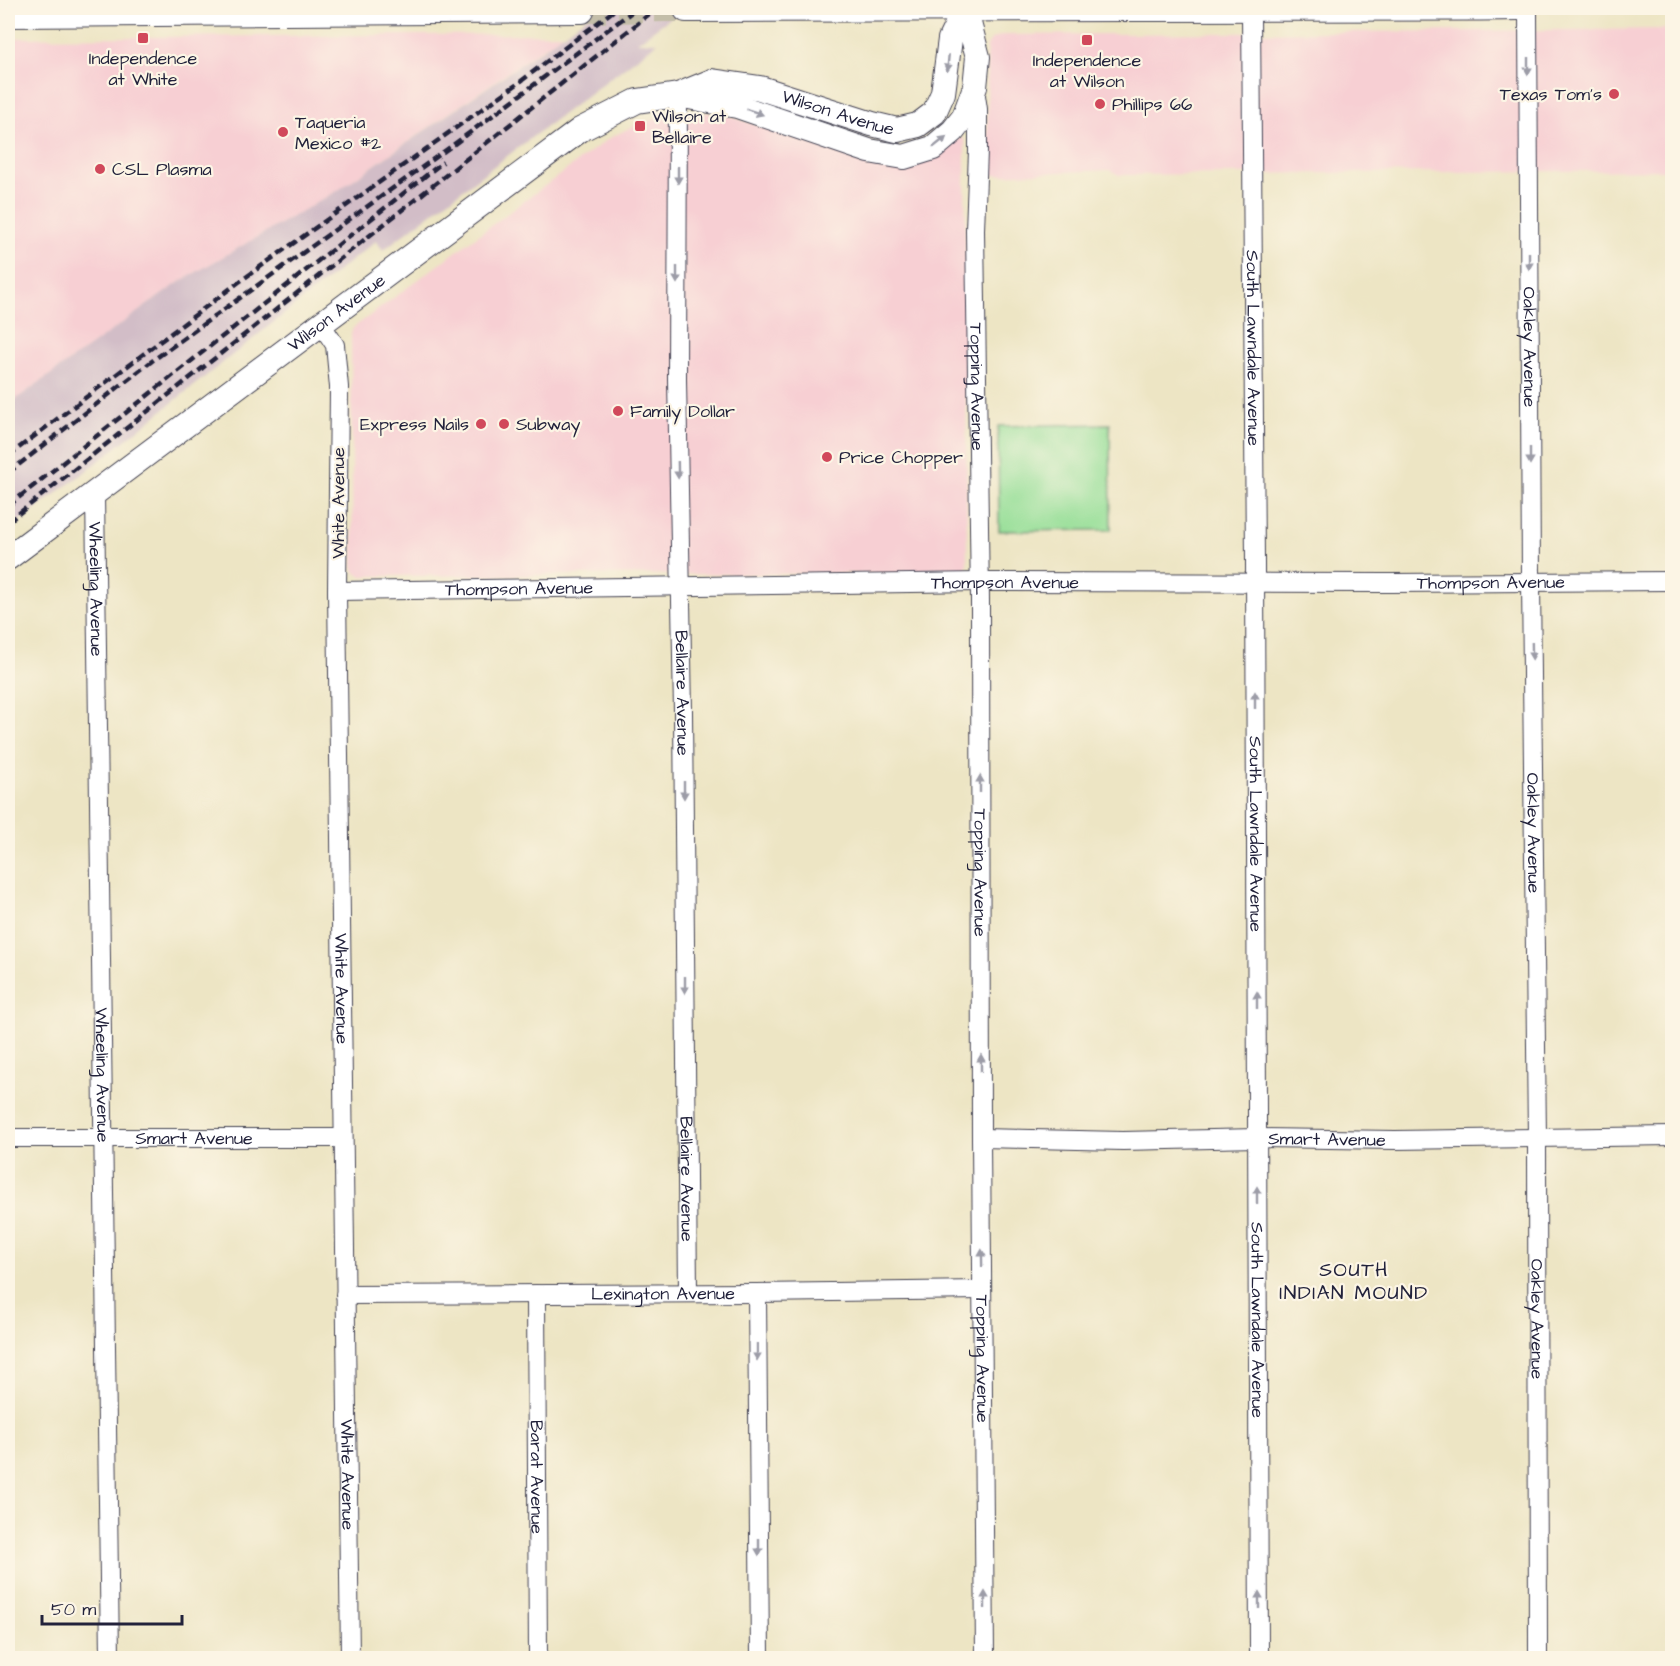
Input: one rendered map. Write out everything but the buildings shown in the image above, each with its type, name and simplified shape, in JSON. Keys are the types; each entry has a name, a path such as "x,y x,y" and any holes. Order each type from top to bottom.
{"main road":[{"name":"Wilson Avenue","path":"678,95 737,105 869,151 904,157 933,148 953,131 963,117 975,87 978,57 965,8"},
{"name":"Wilson Avenue","path":"8,558 580,130 637,101 678,95 712,81 760,88 897,130 918,125 934,112 943,93 950,39 965,8"},
{"path":"686,10 1521,8"},
{"path":"8,15 183,11 582,11"}],"street":[{"name":"Oakley Avenue","path":"1528,8 1537,1139 1538,1659"},
{"name":"South Lawndale Avenue","path":"1251,10 1259,1659"},
{"name":"Topping Avenue","path":"975,87 978,109 975,230 980,582 985,1659"},
{"name":"Bellaire Avenue","path":"678,95 677,379 688,1293"},
{"name":"White Avenue","path":"321,324 335,345 339,387 337,591 351,1659"},
{"name":"Wheeling Avenue","path":"95,493 110,1659"},
{"name":"Thompson Avenue","path":"337,591 980,582 1672,581"},
{"name":"Smart Avenue","path":"981,1138 1123,1141 1672,1136"},
{"name":"Smart Avenue","path":"8,1138 104,1140 343,1138"},
{"name":"Lexington Avenue","path":"345,1295 982,1290"},
{"path":"757,1293 760,1659"},
{"name":"Barat Avenue","path":"536,1294 538,1659"}],"shaded area":[{"path":"599,8 684,8 637,42 658,42 383,250 376,241 81,475 8,529 8,405 181,281 337,191"},
{"path":"1672,29 1672,170 1119,175 1110,170 993,175 988,172 987,46 992,39 1002,35"},
{"path":"563,34 337,191 181,281 8,405 8,38"},
{"path":"698,113 720,113 867,161 963,138 965,141 967,566 965,570 958,573 361,576 356,573 353,567 351,334 353,328 608,139 631,127 652,120"}],"green space":[{"path":"1110,424 1111,530 999,531 998,426"}],"tunnel":[{"path":"582,11 686,10"}],"railway":[{"path":"8,456 239,282 516,85 617,8"},
{"path":"8,473 152,361 453,145 637,8"},
{"path":"8,522 657,8"},
{"path":"8,506 443,162"}],"place":[{"name":"Independence at White","path":"143,38"},
{"name":"Independence at Wilson","path":"1087,40"},
{"name":"Texas Tom's","path":"1614,94"},
{"name":"Phillips 66","path":"1100,104"},
{"name":"Wilson at Bellaire","path":"640,126"},
{"name":"Taqueria Mexico #2","path":"283,132"},
{"name":"CSL Plasma","path":"100,169"},
{"name":"Family Dollar","path":"618,411"},
{"name":"Express Nails","path":"481,424"},
{"name":"Subway","path":"504,424"},
{"name":"Price Chopper","path":"827,457"}],"district":[{"name":"SOUTH INDIAN MOUND","path":"1354,1280"}]}
